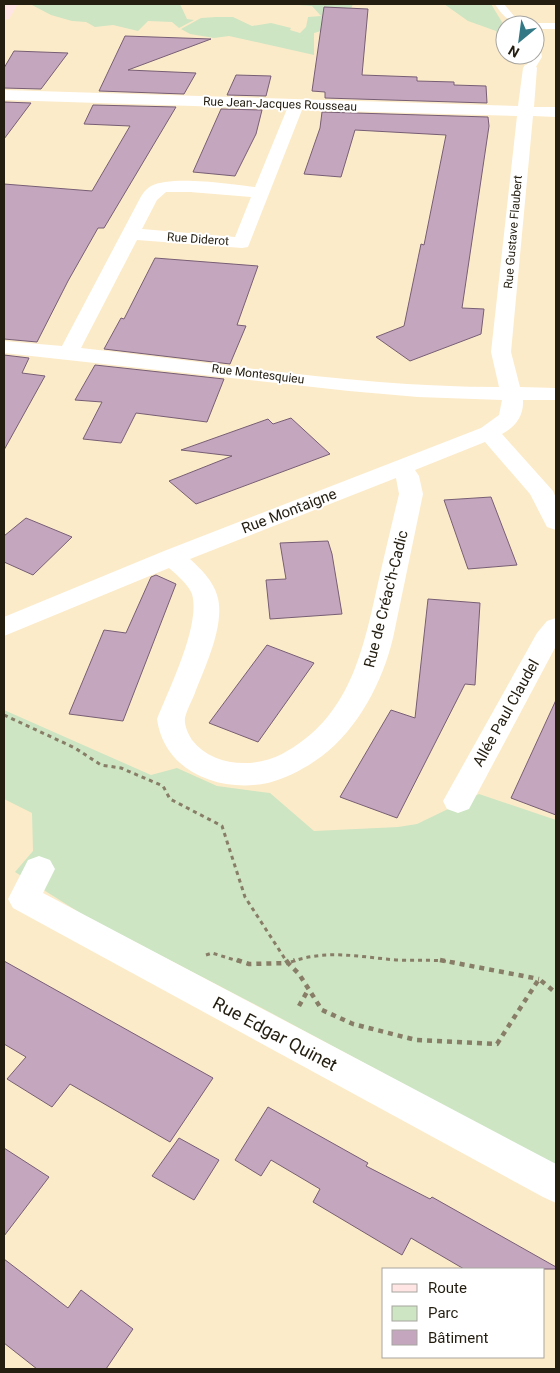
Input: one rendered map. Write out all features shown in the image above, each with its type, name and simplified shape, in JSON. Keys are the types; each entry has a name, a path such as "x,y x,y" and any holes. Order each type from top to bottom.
{"street":[{"path":"4,16 11,4"},
{"name":"Rue Gustave Flaubert","path":"513,395 502,363 502,352 524,111 530,68"},
{"name":"Rue Jean-Jacques Rousseau","path":"4,95 296,106 556,112"},
{"name":"Rue Diderot","path":"130,234 242,243 296,106"},
{"path":"69,352 130,234 151,196 159,188 175,186 261,193"},
{"name":"Rue Montesquieu","path":"4,347 69,352 363,386 476,395 513,395"},
{"path":"513,395 556,394"},
{"name":"Rue Montaigne","path":"4,627 173,557 489,432 506,422 513,412 513,395"},
{"path":"489,432 541,491 556,522"},
{"name":"Rue de Créac'h-Cadic","path":"173,557 196,580 205,597 206,610 204,627 171,718 171,728 176,739 194,760 208,768 222,772 252,775 287,766 309,752 343,715 355,698 373,660 411,494 407,476 401,467"},
{"name":"Allée Paul Claudel","path":"458,801 550,633 556,627"},
{"name":"Rue Edgar Quinet","path":"39,869 24,899 144,965 556,1184"}],"lane":[{"path":"499,4 508,15"}],"path":[{"path":"4,715 75,748 100,765 121,768 163,786 170,799 222,826 245,897 288,963 299,974 322,1010 354,1024 416,1040 497,1044 539,978"},
{"path":"202,955 212,954 249,964 288,963 300,957 318,954 350,954 392,960 437,960 539,978 556,993"}],"green space":[{"path":"30,4 180,4 187,19 194,20 179,28 172,22 148,21 138,31 113,25 95,27 86,22 72,21 51,15"},
{"path":"284,4 353,4 348,17 325,30 314,33 314,55 229,36 214,38 190,34 181,29 201,18 233,17 252,26 271,23 291,28 290,30 300,33 306,27 308,17 321,16 312,6"},
{"path":"444,4 491,4 498,15 495,15 495,31 468,21"},
{"path":"4,710 151,775 177,768 217,786 270,793 314,831 398,827 417,824 479,794 556,820 556,1166 260,1007 85,916 15,872 33,851 32,813 4,799"}],"building":[{"path":"324,7 368,9 362,75 417,77 417,81 454,82 454,85 486,86 487,103 325,98 325,92 312,91"},
{"path":"125,36 211,39 128,70 196,73 184,94 99,91"},
{"path":"14,51 68,53 41,89 4,88 4,68"},
{"path":"236,75 271,76 266,96 227,95"},
{"path":"4,102 31,103 4,139"},
{"path":"93,105 176,107 104,228 98,228 37,342 4,339 4,184 92,191 130,126 84,124"},
{"path":"221,109 262,110 256,134 235,176 193,172"},
{"path":"322,112 488,117 489,126 462,308 484,309 481,334 410,361 376,337 404,326 421,244 424,245 446,135 355,130 341,177 304,174 320,128"},
{"path":"155,258 258,266 237,325 246,326 230,364 104,349 121,318 124,319"},
{"path":"4,355 29,358 22,373 45,376 4,450"},
{"path":"95,365 224,379 207,422 136,413 121,443 83,439 102,402 75,400"},
{"path":"291,418 330,454 196,504 169,481 232,456 181,450 268,419 273,424"},
{"path":"491,497 517,565 468,569 444,500"},
{"path":"26,518 72,537 33,575 4,562 4,536"},
{"path":"328,541 342,614 270,619 266,580 286,579 280,543"},
{"path":"156,575 176,584 123,721 69,714 104,630 126,633 151,577"},
{"path":"428,599 480,603 475,685 465,684 397,818 340,797 391,710 415,718"},
{"path":"267,645 314,663 258,742 209,723"},
{"path":"556,700 556,815 511,798"},
{"path":"4,961 213,1078 170,1142 70,1084 52,1107 7,1079 26,1057 4,1044"},
{"path":"268,1107 368,1163 366,1166 430,1199 432,1197 556,1267 556,1269 462,1268 411,1238 402,1255 313,1202 320,1189 271,1160 261,1176 235,1160"},
{"path":"179,1138 219,1160 194,1200 152,1176"},
{"path":"4,1148 49,1177 4,1236"},
{"path":"4,1259 68,1308 81,1290 133,1329 106,1369 37,1369 4,1343"}]}
